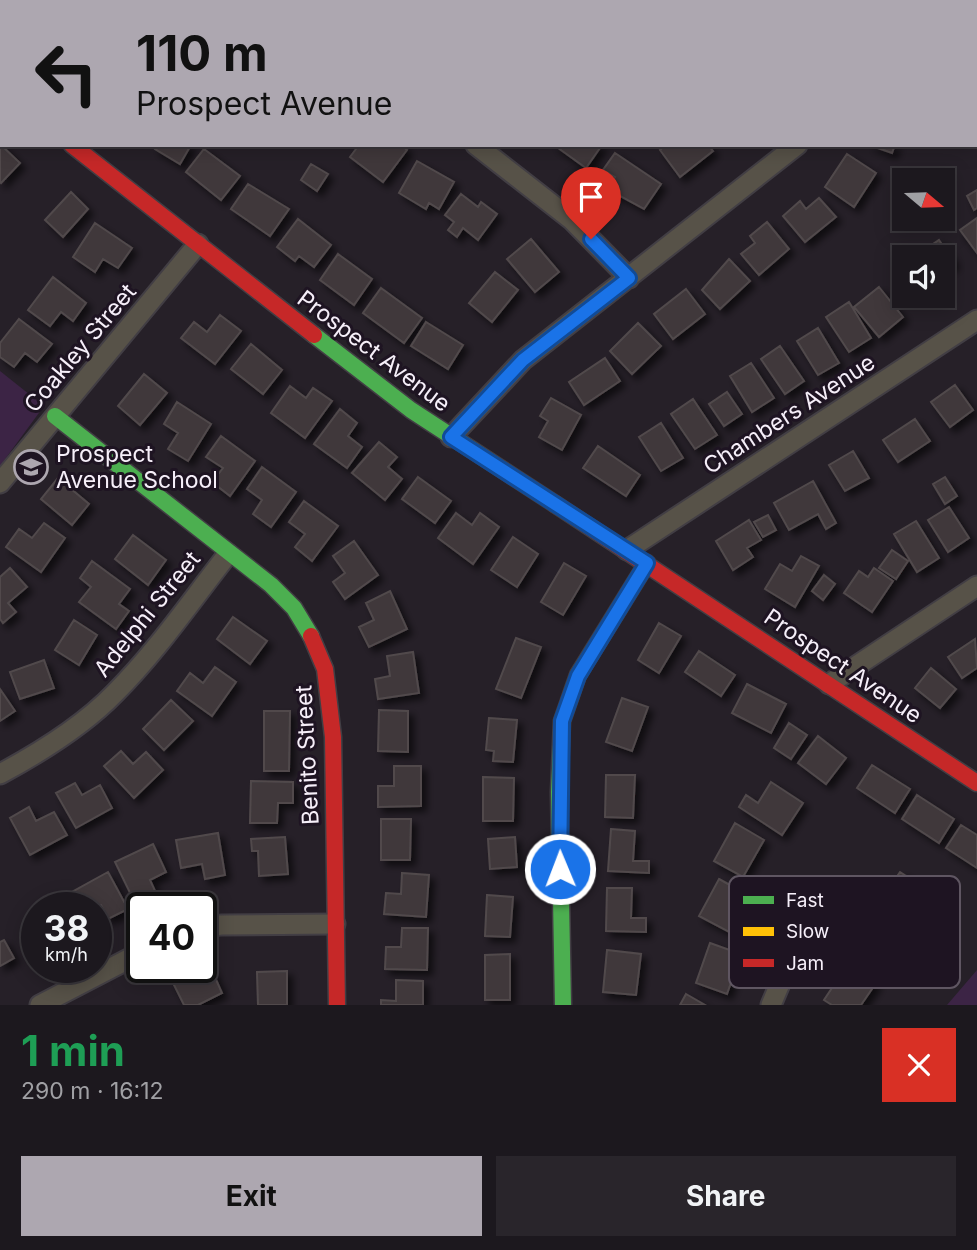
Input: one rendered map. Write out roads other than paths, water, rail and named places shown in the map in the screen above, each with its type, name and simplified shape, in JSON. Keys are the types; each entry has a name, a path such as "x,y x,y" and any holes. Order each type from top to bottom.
{"street":[{"path":"451,437 523,360 794,147"},
{"name":"Prospect Avenue","path":"84,149 198,244 411,410 647,563 977,783"},
{"path":"487,149 572,220 629,278"},
{"name":"Coakley Street","path":"0,483 198,244"},
{"name":"Chambers Avenue","path":"627,550 977,320"},
{"name":"Benito Street","path":"55,416 271,585 294,608 313,639 325,669 333,737 337,1005"},
{"name":"Adelphi Street","path":"0,774 68,732 113,695 145,661 228,554"},
{"path":"563,1005 559,792 562,721 578,676 647,563"},
{"path":"829,684 977,586"},
{"path":"217,926 335,924"},
{"path":"40,1005 126,960"},
{"path":"771,1005 778,988"}],"place":[{"name":"Prospect Avenue School","path":"31,467"}]}
